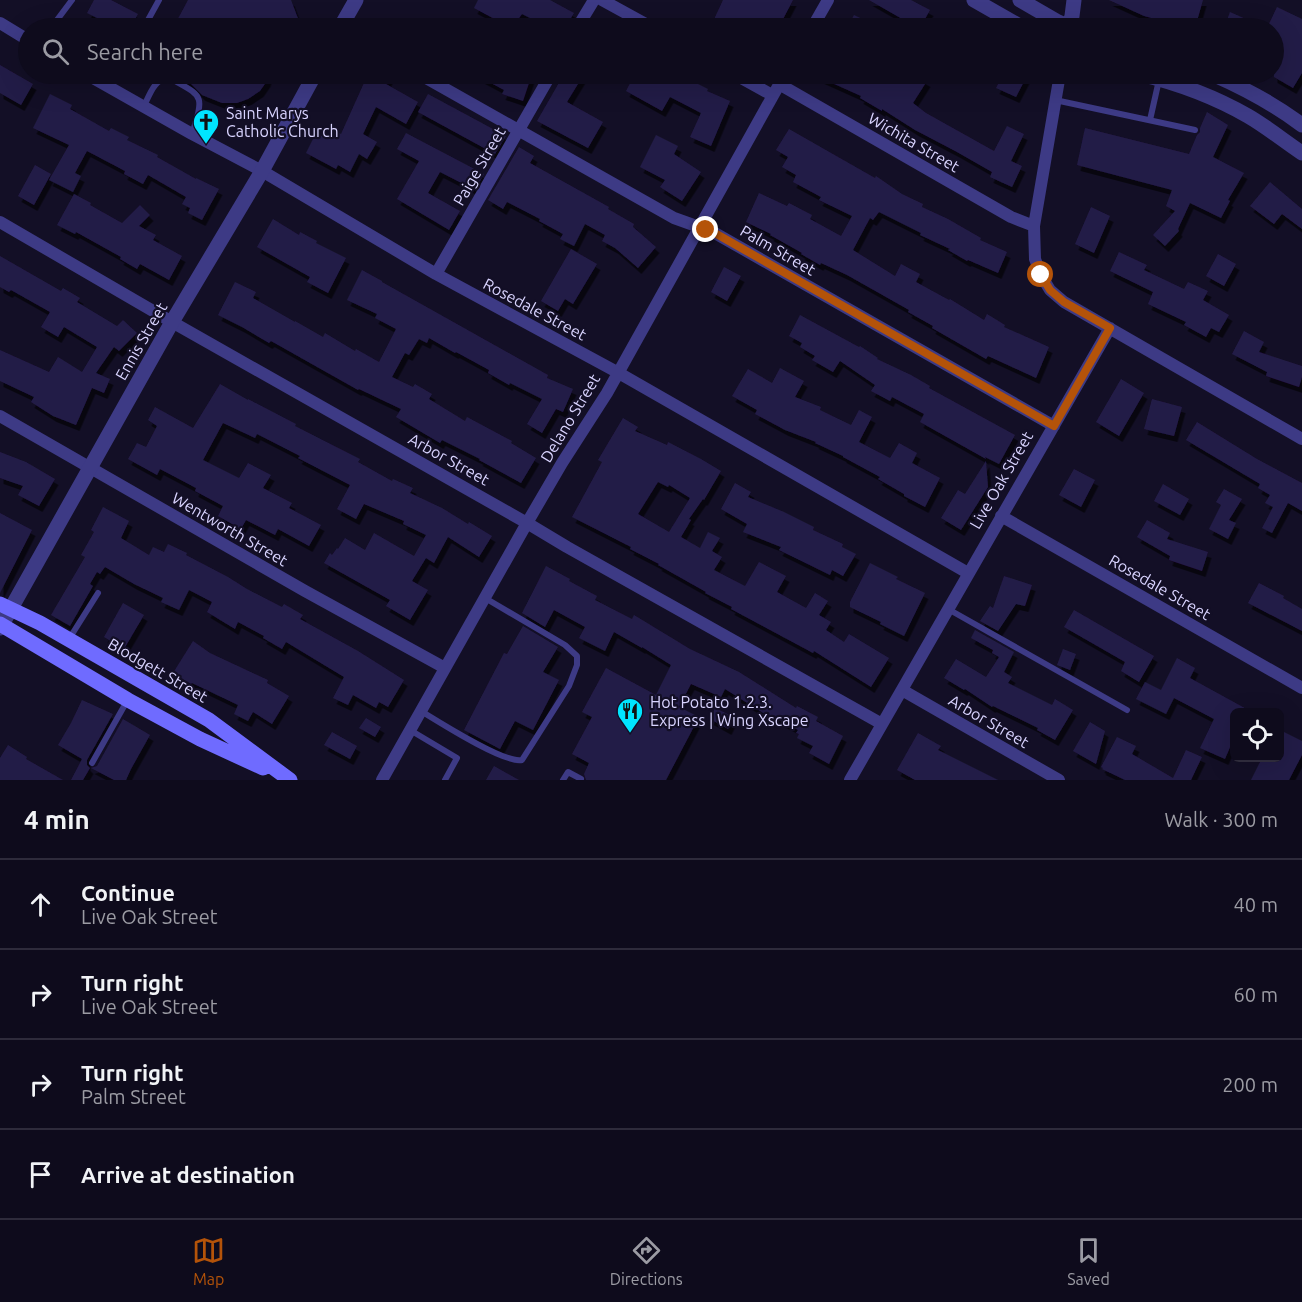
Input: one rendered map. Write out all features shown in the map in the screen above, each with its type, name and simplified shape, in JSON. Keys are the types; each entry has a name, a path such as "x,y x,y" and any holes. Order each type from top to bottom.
{"main road":[{"name":"Blodgett Street","path":"5,607 40,623 209,720 291,780"},
{"name":"Blodgett Street","path":"1,626 200,739 291,780"}],"street":[{"path":"346,18 356,0"},
{"path":"583,18 594,0"},
{"path":"602,0 635,18"},
{"path":"818,18 828,0"},
{"path":"974,0 1006,18"},
{"path":"1020,0 1051,18"},
{"path":"1072,18 1074,0"},
{"path":"0,23 18,34"},
{"name":"Rosedale Street","path":"113,84 144,106 262,171 436,274 617,372 968,573"},
{"name":"Ennis Street","path":"1,626 5,607 91,467 172,322 262,171 310,84"},
{"name":"Palm Street","path":"437,84 675,218 713,232 1054,426"},
{"name":"Paige Street","path":"436,274 545,84"},
{"path":"752,84 772,95"},
{"name":"Delano Street","path":"382,780 527,523 607,393 779,84"},
{"name":"Wichita Street","path":"790,84 1011,218 1034,226"},
{"path":"1058,84 1034,226 1035,259 1050,290 1064,302 1302,439"},
{"path":"1175,84 1248,116 1302,153"},
{"path":"1234,84 1279,108 1302,124"},
{"name":"Arbor Street","path":"0,222 577,553 882,724"},
{"name":"Live Oak Street","path":"850,780 1110,328"},
{"name":"Wentworth Street","path":"0,416 305,591 446,668"},
{"name":"Rosedale Street","path":"1001,516 1302,688"},
{"name":"Arbor Street","path":"902,690 1059,780"}],"lane":[{"path":"58,18 72,0"},
{"path":"149,18 159,0"},
{"path":"144,106 155,84"},
{"path":"181,84 195,92 200,101 199,113 192,134"},
{"path":"1149,120 1158,84"},
{"path":"1055,100 1195,130"},
{"path":"68,640 98,593"},
{"path":"421,711 463,736 500,754 516,761 522,760 569,686 578,665 577,656 565,645 485,597"},
{"path":"948,609 1127,710"},
{"path":"92,763 128,700"},
{"path":"410,730 457,758 445,780"},
{"path":"563,780 568,772 581,779"}],"building":[{"path":"94,0 111,0 138,14 136,18 97,18 87,13"},
{"path":"188,0 291,0 298,18 178,18"},
{"path":"478,0 550,0 574,13 571,18 530,18 522,14 519,18 493,18 474,8"},
{"path":"723,0 793,0 784,18 715,18"},
{"path":"869,0 911,0 930,10 926,18 900,18"},
{"path":"1109,0 1203,0 1198,18 1144,16"},
{"path":"1277,7 1302,19 1302,73 1293,88 1284,83 1284,18 1272,18"},
{"path":"1230,12 1244,18 1228,18"},
{"path":"0,65 18,75 18,84 33,84 21,105 0,93"},
{"path":"191,84 265,84 260,91 237,103 222,103 202,95"},
{"path":"364,84 386,84 418,102 406,124 376,107 363,134 377,142 367,159 359,154 350,172 338,165 336,169 306,153 316,133 326,138 331,129 341,134"},
{"path":"493,84 529,84 523,101 502,94 504,90"},
{"path":"558,84 578,84 567,102 603,122 588,148 537,121"},
{"path":"630,84 698,84 708,89 707,91 730,101 711,146 690,137 701,113 670,97 662,111 626,91"},
{"path":"834,84 925,84 913,103 926,113 994,151 1007,126 1024,134 1011,161 1022,166 1012,187 990,177 992,172 915,130 882,109 882,111 860,98 861,96"},
{"path":"998,84 1023,84 1016,97 996,88"},
{"path":"50,94 72,105 70,109 109,131 111,128 129,137 127,140 158,155 157,157 196,179 219,189 202,220 188,213 190,208 182,204 186,197 148,175 143,184 124,174 125,171 87,151 75,173 81,176 73,192 49,180 69,145 33,128"},
{"path":"428,94 506,136 495,154 418,112"},
{"path":"1207,112 1228,125 1213,157 1244,173 1228,200 1230,201 1221,218 1190,203 1179,231 1165,246 1153,235 1175,211 1166,206 1172,190 1077,165 1085,128 1189,154"},
{"path":"789,129 875,178 876,176 902,194 923,204 922,207 948,219 981,238 980,240 1007,252 998,273 967,261 948,250 950,249 879,212 873,220 870,218 853,250 895,276 901,264 920,274 916,282 984,320 987,314 1005,325 1004,327 1049,347 1036,378 988,356 986,359 932,328 933,326 908,312 909,310 847,275 821,263 820,265 771,234 746,222 759,193 787,206 789,203 812,215 810,219 841,236 852,216 819,200 821,197 793,182 796,175 782,167 788,157 776,150"},
{"path":"406,133 484,174 475,190 440,172 428,193 460,211 449,230 397,199 419,161 397,149"},
{"path":"656,135 678,146 674,154 701,172 682,201 660,187 665,180 640,167"},
{"path":"519,147 534,156 530,163 609,207 608,209 634,224 633,227 656,247 638,268 615,248 602,241 605,235 585,224 574,246 560,239 563,234 539,221 540,219 507,202 503,209 488,200"},
{"path":"35,165 51,174 34,205 18,196"},
{"path":"1270,182 1302,209 1302,229 1282,214 1274,224 1250,206"},
{"path":"74,194 122,223 140,205 150,215 139,226 156,235 153,240 182,256 169,280 140,264 137,269 120,259 121,257 76,232 75,234 57,225"},
{"path":"1091,207 1110,216 1094,253 1075,244"},
{"path":"273,219 299,235 300,232 346,258 328,293 307,282 310,277 257,247"},
{"path":"571,249 597,264 573,304 565,299 558,311 541,301"},
{"path":"1119,252 1147,265 1144,270 1184,289 1188,282 1208,291 1203,300 1229,315 1219,332 1211,328 1206,337 1184,325 1186,322 1148,304 1153,292 1110,271"},
{"path":"1218,254 1236,264 1224,286 1206,276"},
{"path":"0,256 61,291 63,288 80,298 77,302 117,326 123,320 137,333 119,351 114,347 96,373 110,379 104,393 92,388 76,425 53,416 31,402 34,397 0,381 0,350 49,372 58,357 82,372 97,347 64,327 58,337 41,327 50,312 11,290 9,292 0,287"},
{"path":"724,267 741,276 727,301 711,292"},
{"path":"362,270 548,375 547,378 573,389 563,412 556,409 542,433 527,424 542,399 510,383 509,385 488,373 489,370 429,338 427,343 419,339 409,355 405,353 392,377 413,387 415,384 432,394 429,399 465,421 467,417 512,441 511,443 536,458 521,483 442,440 440,443 396,417 401,409 358,390 271,341 269,343 218,315 235,282 256,292 253,298 295,322 323,337 325,333 379,362 396,329 375,318 377,314 347,300"},
{"path":"800,315 860,346 877,359 911,375 930,386 929,388 1015,435 999,464 920,422 924,414 892,397 890,401 871,391 875,385 840,361 833,372 812,360 815,356 800,347 802,343 789,336"},
{"path":"1244,331 1264,342 1259,352 1302,366 1299,387 1266,376 1267,372 1232,354"},
{"path":"780,368 804,381 795,397 821,407 820,410 851,425 859,410 872,417 859,442 890,458 899,443 917,453 912,463 940,478 925,507 843,456 755,414 757,410 732,396 748,369 772,383"},
{"path":"1121,379 1144,393 1119,436 1096,422"},
{"path":"220,384 360,459 358,462 392,481 393,479 413,488 410,493 492,536 479,557 448,537 434,563 426,558 412,581 428,590 410,620 386,606 390,600 324,563 330,553 332,555 338,549 345,538 365,550 374,533 414,556 426,535 403,524 404,521 364,504 356,519 337,509 350,485 298,458 300,456 257,434 255,438 223,423 203,460 239,478 248,463 271,475 263,488 292,503 289,508 321,525 309,546 278,529 275,535 246,520 241,529 218,516 223,506 195,491 196,488 160,469 157,475 128,459 137,443 146,447 157,426 148,420 155,407 193,428"},
{"path":"1152,399 1182,407 1174,436 1144,429"},
{"path":"623,418 638,427 635,431 667,445 668,442 721,471 704,500 689,519 691,520 681,537 700,548 708,532 720,538 712,551 722,557 714,570 745,586 759,562 786,576 777,592 806,608 815,593 828,601 819,615 831,622 826,630 844,642 849,634 889,658 871,687 814,651 813,653 731,609 732,607 630,549 631,547 572,517 602,462 598,460","holes":["658,482 668,487 669,485 690,498 669,532 638,514"]},
{"path":"1197,422 1257,459 1302,483 1302,511 1288,503 1272,533 1262,528 1273,507 1265,503 1270,495 1258,488 1260,484 1186,440"},
{"path":"0,452 26,462 55,479 39,506 18,495 23,486 0,478"},
{"path":"986,461 988,487 961,530 941,518 958,490 965,494"},
{"path":"1074,469 1095,480 1081,507 1059,495"},
{"path":"735,483 751,492 748,497 814,527 813,530 843,544 842,547 856,554 843,576 832,570 830,575 779,550 781,547 743,532 747,524 721,509"},
{"path":"1163,484 1189,499 1180,515 1154,501"},
{"path":"1224,489 1242,499 1229,520 1236,523 1228,539 1209,529 1221,505 1216,502"},
{"path":"103,507 129,521 121,538 149,555 153,547 164,552 168,544 187,553 186,555 247,589 282,607 284,604 303,615 300,619 404,680 388,707 379,702 376,708 353,695 348,705 333,698 344,677 286,642 282,649 238,622 235,629 207,612 212,602 189,590 179,610 161,602 163,598 105,567 100,574 97,572 90,584 93,586 70,626 51,615 85,557 81,555 94,532 91,530"},
{"path":"0,513 32,530 0,593"},
{"path":"1147,520 1170,533 1167,539 1208,552 1202,571 1169,560 1170,556 1137,537"},
{"path":"870,563 925,593 904,636 850,607 850,602"},
{"path":"546,566 597,596 595,600 632,619 634,615 690,649 739,672 796,708 797,706 818,717 816,721 843,736 829,764 809,753 813,746 797,738 798,730 777,719 776,721 725,689 721,697 691,684 679,707 699,717 666,780 586,780 584,774 589,763 572,754 592,717 582,712 606,668 656,695 671,665 614,632 605,651 579,638 585,627 554,610 545,627 522,613"},
{"path":"1004,576 1032,585 1025,606 1016,604 998,631 980,621 990,606 993,608"},
{"path":"1259,583 1284,596 1283,598 1302,609 1302,631 1248,603"},
{"path":"123,603 144,615 124,649 104,637"},
{"path":"1074,610 1154,656 1139,682 1121,671 1125,662 1064,627"},
{"path":"523,626 558,647 543,672 559,680 533,730 515,721 500,749 464,730 504,653 507,654"},
{"path":"975,630 1014,652 1004,672 1012,677 1008,683 1052,705 1055,699 1073,710 1055,740 1037,730 1038,728 992,707 944,678 956,659 986,677 999,657 992,653 993,650 971,638"},
{"path":"193,641 210,653 268,680 267,683 289,696 272,724 253,712 248,721 234,714 238,705 191,684 173,673"},
{"path":"1063,649 1076,654 1070,670 1057,665"},
{"path":"1177,658 1195,668 1190,678 1245,708 1230,708 1230,747 1225,759 1200,748 1214,719 1174,698 1166,714 1136,699 1145,682 1161,690"},
{"path":"82,700 113,714 87,760 90,768 83,780 71,780 82,759 58,745"},
{"path":"715,708 734,717 728,729 710,719"},
{"path":"366,718 381,727 375,737 359,728"},
{"path":"123,719 150,735 126,780 114,780 91,768 97,766"},
{"path":"1090,722 1105,731 1096,764 1073,751"},
{"path":"332,732 357,746 350,759 324,745"},
{"path":"1284,732 1302,741 1302,755 1289,780 1251,780 1260,762 1284,762"},
{"path":"918,733 941,746 938,750 998,780 915,780 897,770"},
{"path":"1117,737 1136,746 1132,754 1173,778 1186,750 1202,757 1191,780 1125,780 1101,767"},
{"path":"8,745 27,757 26,759 63,780 0,780 0,758"},
{"path":"494,766 519,780 486,780"}],"place":[{"name":"Saint Marys Catholic Church","path":"206,145"},
{"name":"Hot Potato 1.2.3. Express | Wing Xscape","path":"630,734"}],"route":[{"path":"706,230 1054,426 1110,328 1064,302 1050,290 1041,275"}]}
